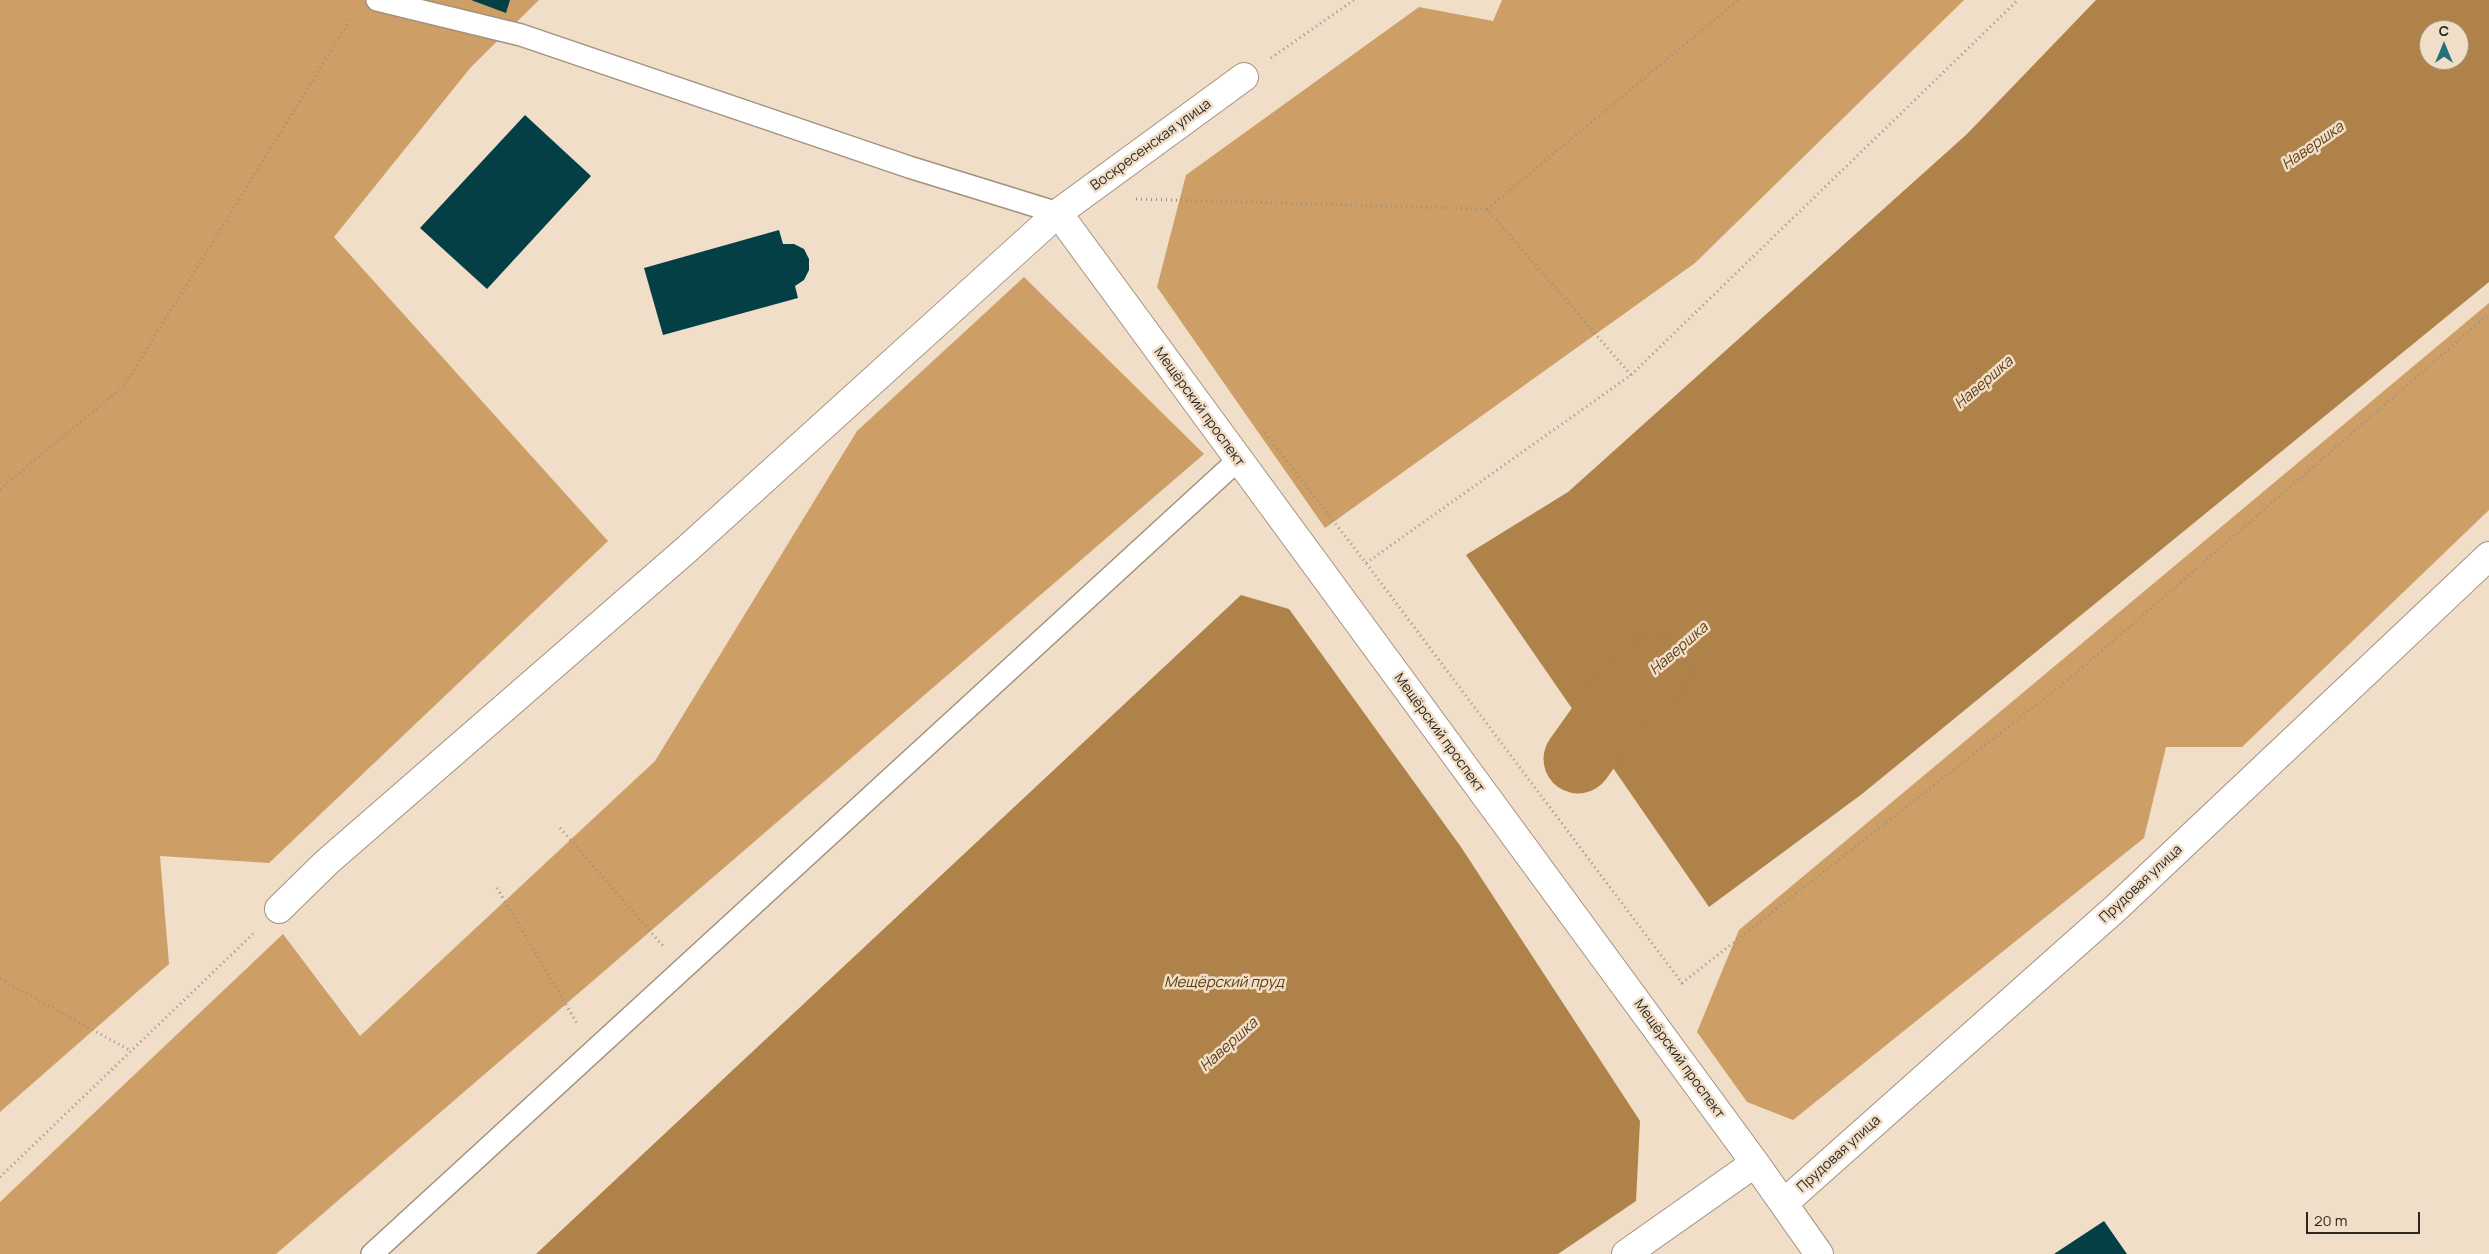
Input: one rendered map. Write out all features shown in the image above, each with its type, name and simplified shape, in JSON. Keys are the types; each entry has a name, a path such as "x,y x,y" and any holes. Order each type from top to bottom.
{"street":[{"name":"Воскресенская улица","path":"278,909 327,862 686,550 1058,213 1244,77"},
{"name":"Мещёрский проспект","path":"1058,213 1755,1163 1819,1254"},
{"name":"Прудовая улица","path":"1784,1203 2124,900 2489,556"},
{"path":"1626,1254 1755,1163"}],"lane":[{"path":"377,0 521,35 900,164 1058,213"},
{"path":"372,1254 1238,460"}],"path":[{"path":"1244,77 1354,0"},
{"path":"1080,198 1487,209 1738,0"},
{"path":"2018,0 1630,375 1366,563 1682,983 2073,676 2489,314"},
{"path":"0,490 124,386 352,17"},
{"path":"1487,209 1630,375"},
{"path":"560,828 682,970"},
{"path":"497,888 594,1051"},
{"path":"0,1177 278,909"},
{"path":"0,979 131,1051"}],"shaded area":[{"path":"0,0 539,0 471,67 334,237 608,541 269,863 160,856 169,964 0,1112"},
{"path":"1502,0 1964,0 1695,263 1325,528 1157,287 1186,175 1419,7 1493,21"},
{"path":"1024,277 1204,454 276,1254 0,1254 0,1202 283,934 360,1036 655,761 857,431"},
{"path":"2489,303 2489,510 2242,747 2166,747 2144,838 1793,1120 1747,1102 1697,1032 1739,930"}],"water":[{"path":"2096,0 2489,0 2489,282 1862,794 1709,907 1466,555 1568,492 1967,134"},
{"name":"Мещёрский пруд","path":"1241,595 1289,609 1461,847 1640,1121 1636,1201 1558,1254 536,1254"}],"building":[{"path":"471,0 510,0 506,13"},
{"path":"525,115 591,176 487,289 420,228"},
{"path":"779,230 783,244 794,244 804,249 809,259 809,270 804,280 795,286 798,298 663,335 644,268"},
{"path":"2104,1221 2127,1254 2054,1254"}],"waterway":[{"name":"Навершка","path":"1578,759 1620,700 1655,670"}]}
